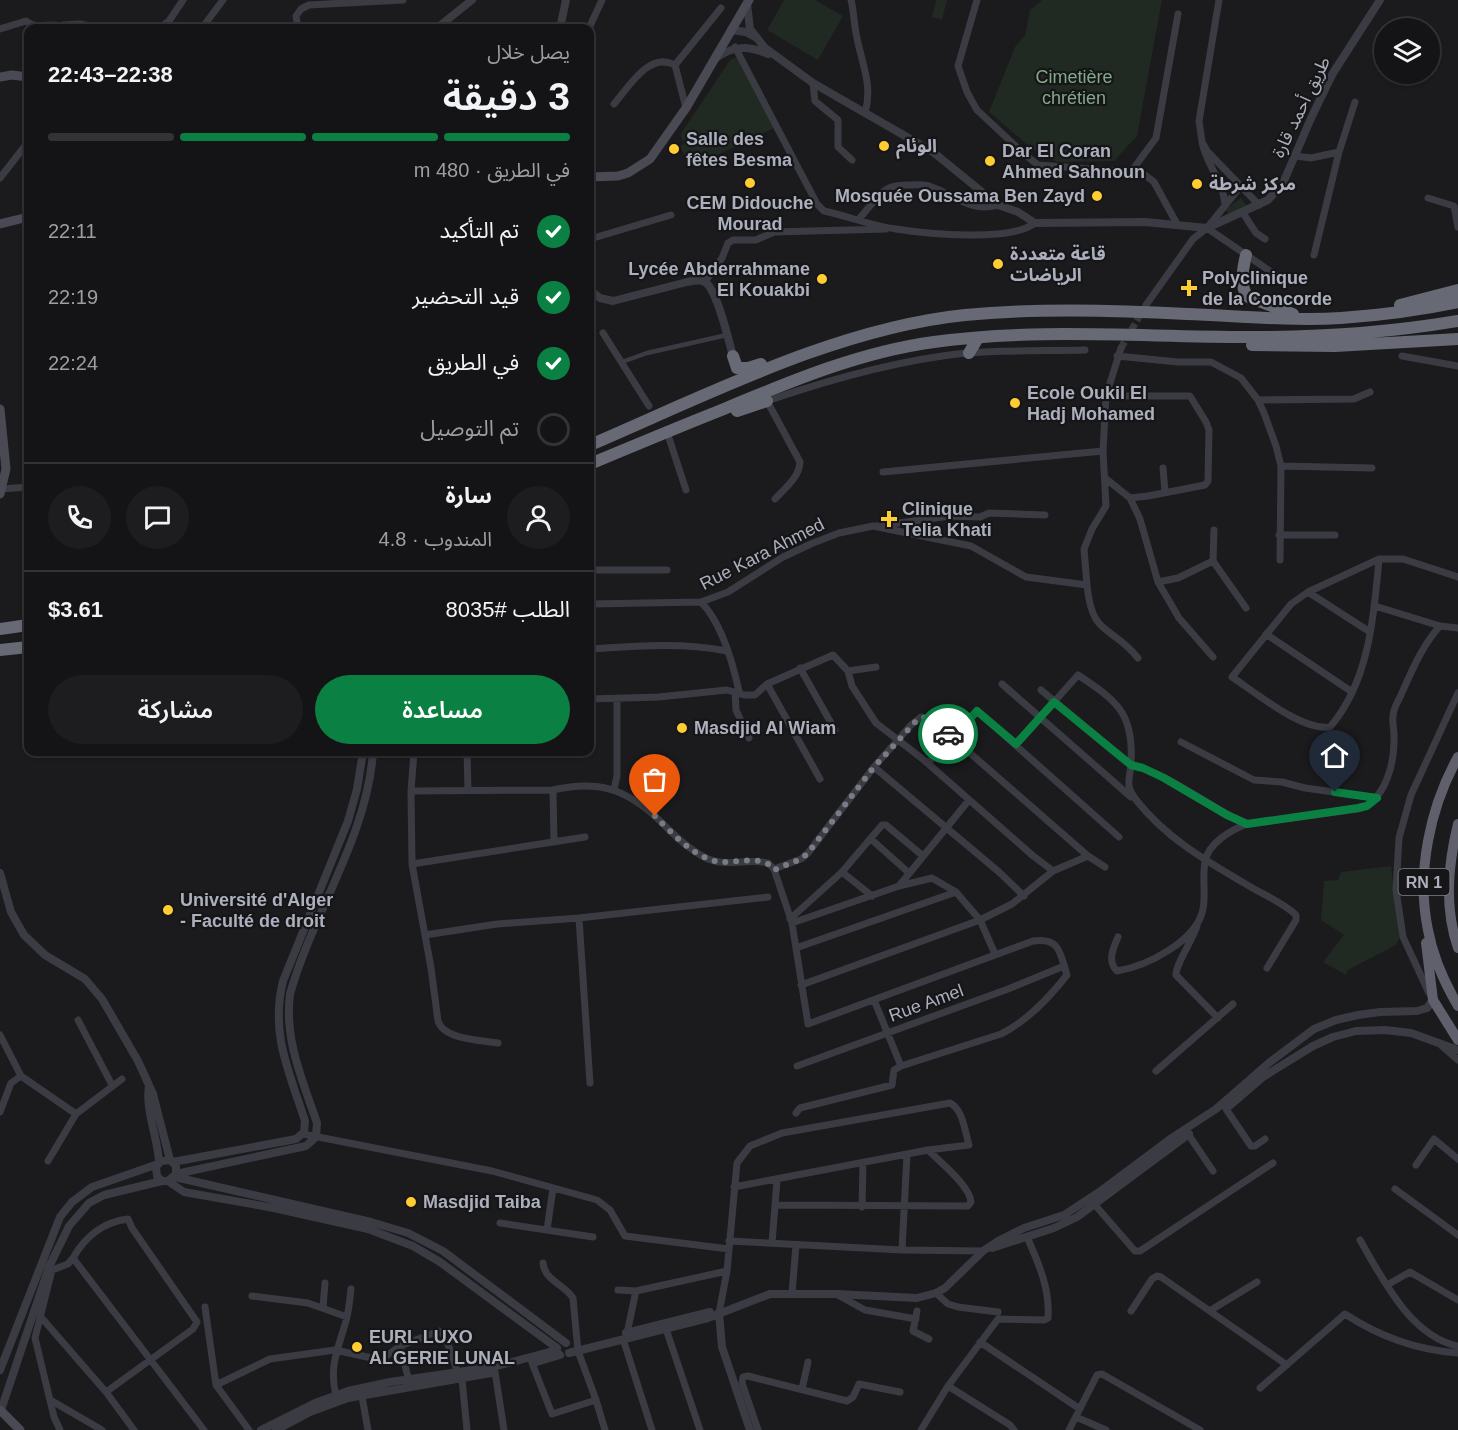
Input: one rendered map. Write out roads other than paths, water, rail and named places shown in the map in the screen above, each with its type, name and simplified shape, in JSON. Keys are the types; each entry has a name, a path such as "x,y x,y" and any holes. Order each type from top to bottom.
{"highway":[{"path":"1246,255 1243,269 1244,293 1248,297 1306,318"},
{"path":"1340,318 1399,306 1458,290"},
{"path":"594,443 651,412 847,339 909,324 965,315 1110,311 1340,318 1425,309 1458,302"},
{"path":"594,462 806,376 893,348 1031,334 1315,336 1367,333 1458,321"},
{"path":"1137,335 1195,343 1288,346 1458,339"},
{"path":"969,353 978,338"},
{"path":"733,356 737,368 741,370 801,348 828,346"},
{"path":"670,431 767,402"},
{"path":"0,629 24,626"},
{"path":"0,650 24,647"},
{"name":"RN 1","path":"1458,757 1441,793 1424,871 1424,907 1427,928 1434,955 1458,1006"},
{"name":"RN 1","path":"1458,824 1453,846 1448,897 1458,948"},
{"path":"1424,907 1432,1000 1458,1040"}],"main road":[{"path":"594,177 618,176 638,168 650,159 686,108 748,2"},
{"path":"0,77 24,76"},
{"path":"0,224 24,218"},
{"path":"0,409 6,469 1,491"},
{"path":"0,1410 20,1430"}],"street":[{"path":"165,24 183,0"},
{"path":"205,24 223,0"},
{"path":"297,24 296,16 301,9 309,5 403,0"},
{"path":"442,24 472,0"},
{"path":"561,24 566,0"},
{"path":"591,24 602,0"},
{"path":"851,0 859,49 868,82 869,94 865,113"},
{"path":"977,0 958,66 967,92 977,110 1038,165 1119,171 1134,169 1145,175 1154,182 1177,224"},
{"path":"1219,0 1199,121 1204,153 1223,189 1225,204"},
{"name":"طريق أحمد قارة","path":"1207,228 1259,206 1268,200 1283,183 1311,116 1333,73 1380,0"},
{"path":"748,2 748,23 756,38"},
{"path":"675,65 721,8"},
{"path":"1134,169 1156,138 1178,14"},
{"path":"0,29 26,21 29,24"},
{"path":"731,30 746,32 756,38 813,83 933,152 998,205 1018,212 1035,223 1145,222 1207,228 1277,276"},
{"path":"731,30 740,42 748,47 782,60"},
{"path":"714,60 735,47 748,47"},
{"path":"735,47 817,204 824,211 894,229"},
{"path":"614,104 645,68 656,61 667,61 675,65 686,108"},
{"path":"813,83 815,101 838,120 838,147 852,159"},
{"path":"1314,255 1339,152 1355,102"},
{"path":"1202,142 1207,151 1259,206"},
{"path":"0,178 24,147"},
{"path":"1295,156 1311,158 1339,152"},
{"path":"859,219 883,191 898,185 930,186 978,207 987,208 998,205"},
{"path":"1146,305 1192,239 1207,228 1240,187"},
{"path":"1428,198 1454,206 1458,227"},
{"path":"1243,213 1256,232 1265,239"},
{"path":"594,238 671,215"},
{"path":"705,282 722,258 728,243 733,240 756,240 774,232 894,229 973,235 1016,232 1028,229 1035,223"},
{"path":"594,293 600,298 613,301 687,282 697,280 705,282 719,306 733,356"},
{"path":"603,333 651,412"},
{"path":"622,362 647,353 727,335"},
{"path":"1121,348 1106,396 1103,451 1106,506 1092,529 1084,549 1090,606 1099,625 1130,648 1138,658"},
{"path":"775,499 795,477 800,462 767,402 872,370 933,358 969,353 1085,350"},
{"path":"1117,356 1178,362 1211,362 1241,378 1258,400 1276,446 1281,466 1280,561"},
{"path":"1402,356 1458,366"},
{"path":"1258,400 1354,399 1370,392"},
{"path":"1106,396 1190,396 1209,430 1208,481 1205,485 1130,498"},
{"path":"670,431 686,490"},
{"path":"883,472 1103,451"},
{"path":"1281,466 1372,468"},
{"path":"1163,468 1165,492"},
{"path":"1105,478 1130,498 1140,519 1158,582 1179,618 1213,657"},
{"path":"1,491 24,487"},
{"path":"873,526 950,516 980,517 989,513 1044,515"},
{"name":"Rue Kara Ahmed","path":"594,604 701,602 728,592 783,557 813,543 839,533 873,526 972,546 1026,577 1087,585"},
{"path":"1214,530 1213,561 1246,608"},
{"path":"1279,535 1335,535"},
{"path":"1379,559 1375,606 1365,656 1352,692 1339,717 1330,727 1321,728 1295,718 1232,677 1290,604 1308,592 1379,559 1403,559 1458,577"},
{"path":"1158,582 1178,578 1213,561"},
{"path":"594,570 667,570"},
{"path":"1308,592 1370,632"},
{"path":"701,602 714,619 727,651 739,691 735,692"},
{"path":"1375,606 1440,626 1458,627"},
{"path":"1218,1018 1176,975 1175,971 1192,941 1203,910 1205,861 1209,850 1234,829 1247,824 1358,808 1367,806 1377,798 1392,763 1394,737 1392,715 1417,660 1429,639 1440,626"},
{"path":"1266,634 1352,692"},
{"path":"594,649 695,646 727,651"},
{"path":"594,699 708,691 755,695 767,684 833,655 848,671 852,686 876,723 928,763 969,801 1053,871"},
{"path":"848,671 876,667"},
{"path":"800,668 835,730"},
{"path":"1016,744 1078,675 1108,695 1123,712 1130,734 1131,765 1127,779 1128,787 1142,807 1154,821 1184,847 1296,915 1296,920 1267,968"},
{"path":"767,684 820,779"},
{"path":"1002,684 1142,807"},
{"path":"1041,690 1131,765 1164,778 1227,815 1247,824"},
{"path":"735,692 736,710 749,738"},
{"path":"261,1430 336,1395 460,1376 567,1349 666,1329 711,1317 770,1294 917,1298 936,1293 945,1288 983,1251 1024,1228 1064,1215 1102,1190 1173,1137 1224,1103 1262,1069 1314,1029 1336,1020 1358,1015 1418,1011 1427,1008 1432,1000 1402,937 1396,890 1399,838 1411,795 1458,693"},
{"path":"615,789 617,699"},
{"path":"928,763 977,711 1119,837"},
{"path":"774,870 801,859 808,853 874,767 921,717 932,720 1088,856 1105,867"},
{"path":"1181,742 1254,780 1282,782 1305,788 1377,798"},
{"path":"0,1370 60,1217 72,1202 92,1187 164,1160 171,1161 296,1139 303,1134 306,1128 305,1121 279,1040 279,995 348,821 357,789 362,756"},
{"path":"0,1410 50,1267 69,1226 89,1203 104,1195 301,1148 310,1144 316,1137 317,1124 289,1037 290,994 358,822 368,789 373,756"},
{"path":"414,756 411,791 412,864 438,1021 441,1029 451,1034 498,1042"},
{"path":"466,756 468,790"},
{"path":"874,767 946,830 999,872 1024,896"},
{"path":"411,791 553,790 576,786 615,789 637,802 674,835 708,858 729,862 762,861 771,865 791,921 808,1024 1033,940 1047,939 1056,945 1067,975 1013,1028 1001,1034 901,1066 894,1070 892,1085 800,1108 796,1113"},
{"path":"553,790 554,842"},
{"path":"899,886 969,801"},
{"path":"791,921 842,872 882,825 885,825 923,856"},
{"path":"412,864 585,837"},
{"path":"871,839 909,873"},
{"path":"801,985 980,920 1024,896 1053,871 1088,856"},
{"path":"842,872 872,896"},
{"path":"0,873 7,901 20,930 33,945 78,974 94,988 138,1061 156,1101 171,1161 177,1169 170,1178"},
{"path":"791,921 899,886 932,878 956,892 980,920 995,954"},
{"path":"796,948 956,892"},
{"path":"425,935 497,924 579,918 768,897"},
{"path":"1118,937 1112,949 1111,958 1112,966 1117,971 1138,965 1162,954 1186,938 1203,910"},
{"path":"579,918 590,1083"},
{"name":"Rue Amel","path":"797,1066 1064,966"},
{"path":"874,1000 901,1066"},
{"path":"1156,1071 1233,1004"},
{"path":"78,1020 112,1085"},
{"path":"303,1134 492,1171 597,1200 610,1210 625,1236 729,1245 772,1243 902,1250 983,1251 1027,1237 1077,1217 1188,1134 1226,1109 1263,1077 1313,1046 1333,1037 1356,1031 1385,1030 1411,1034 1458,1050"},
{"path":"0,1035 21,1076 76,1114"},
{"path":"1438,1042 1458,1060"},
{"path":"0,1110 11,1083 21,1076"},
{"path":"48,1161 76,1114 122,1079"},
{"path":"149,1086 148,1098 158,1163 156,1173 170,1178 184,1192 274,1208 368,1230 413,1246 567,1349 596,1400 605,1430"},
{"path":"734,1187 928,1150 969,1145 961,1116 950,1103 782,1133 750,1146 744,1152 737,1163 734,1187 727,1271 719,1312 722,1347 750,1430"},
{"path":"1226,1109 1247,1143 1255,1146 1265,1139"},
{"path":"1188,1134 1213,1171"},
{"path":"1416,1165 1434,1139 1458,1159"},
{"path":"775,1205 968,1206 971,1202 970,1197 963,1185 928,1150"},
{"path":"902,1250 907,1154"},
{"path":"862,1207 863,1163"},
{"path":"1095,1205 1136,1251 1140,1251 1273,1163"},
{"path":"772,1243 777,1180"},
{"path":"547,1230 553,1188"},
{"path":"1395,1189 1458,1235"},
{"path":"60,1430 54,1417 35,1338 52,1270 68,1264 88,1237 119,1220 128,1219 197,1322 194,1329 150,1358 106,1392"},
{"path":"500,1223 593,1237"},
{"path":"921,1430 948,1386 998,1319 1044,1320 1048,1318 1047,1287 1027,1237"},
{"path":"1360,1240 1387,1285 1413,1319 1432,1336 1458,1346"},
{"path":"792,1293 796,1245"},
{"path":"74,1258 204,1430"},
{"path":"543,1263 543,1270 547,1275 569,1292 573,1298 567,1349"},
{"path":"618,1290 636,1291 727,1271"},
{"path":"1387,1285 1410,1272 1458,1300"},
{"path":"1131,1311 1152,1279 1157,1276 1161,1277 1287,1365"},
{"path":"1210,1310 1257,1282"},
{"path":"323,1307 325,1283"},
{"path":"336,1395 333,1383 335,1350 347,1317 351,1289"},
{"path":"636,1291 625,1336 652,1430"},
{"path":"936,1293 948,1304 998,1312"},
{"path":"836,1294 865,1310 916,1315 913,1331 929,1339"},
{"path":"252,1296 308,1303 347,1317"},
{"path":"205,1307 216,1385 249,1430"},
{"path":"625,1336 707,1313 719,1312"},
{"path":"1260,1388 1345,1314 1387,1337 1408,1345 1434,1351 1458,1353"},
{"path":"40,1316 106,1392 134,1430"},
{"path":"666,1329 700,1430"},
{"path":"216,1385 270,1359 335,1350 381,1360 400,1346 439,1331 445,1336 460,1376 467,1430"},
{"path":"980,1342 1080,1409"},
{"path":"400,1346 409,1381"},
{"path":"276,1430 322,1407 361,1392 409,1381 495,1372 532,1363 567,1349"},
{"path":"802,1389 808,1362"},
{"path":"532,1363 552,1414 596,1400"},
{"path":"495,1372 504,1430"},
{"path":"1069,1430 1097,1376 1102,1374 1200,1430"},
{"path":"758,1430 742,1383 743,1377 748,1376 847,1401 853,1397 859,1384 900,1392"},
{"path":"948,1386 1010,1425 1014,1430"},
{"path":"361,1392 368,1430"},
{"path":"52,1401 94,1430"},
{"path":"52,1401 102,1430"},
{"path":"1076,1418 1106,1430"}],"tunnel":[{"path":"1121,348 1143,310"}],"place":[{"name":"الوئام","path":"884,146"},
{"name":"Salle des fêtes Besma","path":"674,149"},
{"name":"Dar El Coran Ahmed Sahnoun","path":"990,161"},
{"name":"CEM Didouche Mourad","path":"750,183"},
{"name":"مركز شرطة","path":"1197,184"},
{"name":"Mosquée Oussama Ben Zayd","path":"1097,196"},
{"name":"قاعة متعددة الرياضات","path":"998,264"},
{"name":"Lycée Abderrahmane El Kouakbi","path":"822,279"},
{"name":"Polyclinique de la Concorde","path":"1189,288"},
{"name":"Ecole Oukil El Hadj Mohamed","path":"1015,403"},
{"name":"Clinique Telia Khati","path":"889,519"},
{"name":"Masdjid Al Wiam","path":"682,728"},
{"name":"Université d'Alger - Faculté de droit","path":"168,910"},
{"name":"Masdjid Taiba","path":"411,1202"},
{"name":"EURL LUXO ALGERIE LUNAL","path":"357,1347"}],"park label":[{"name":"Cimetière chrétien","path":"1074,88"}]}
